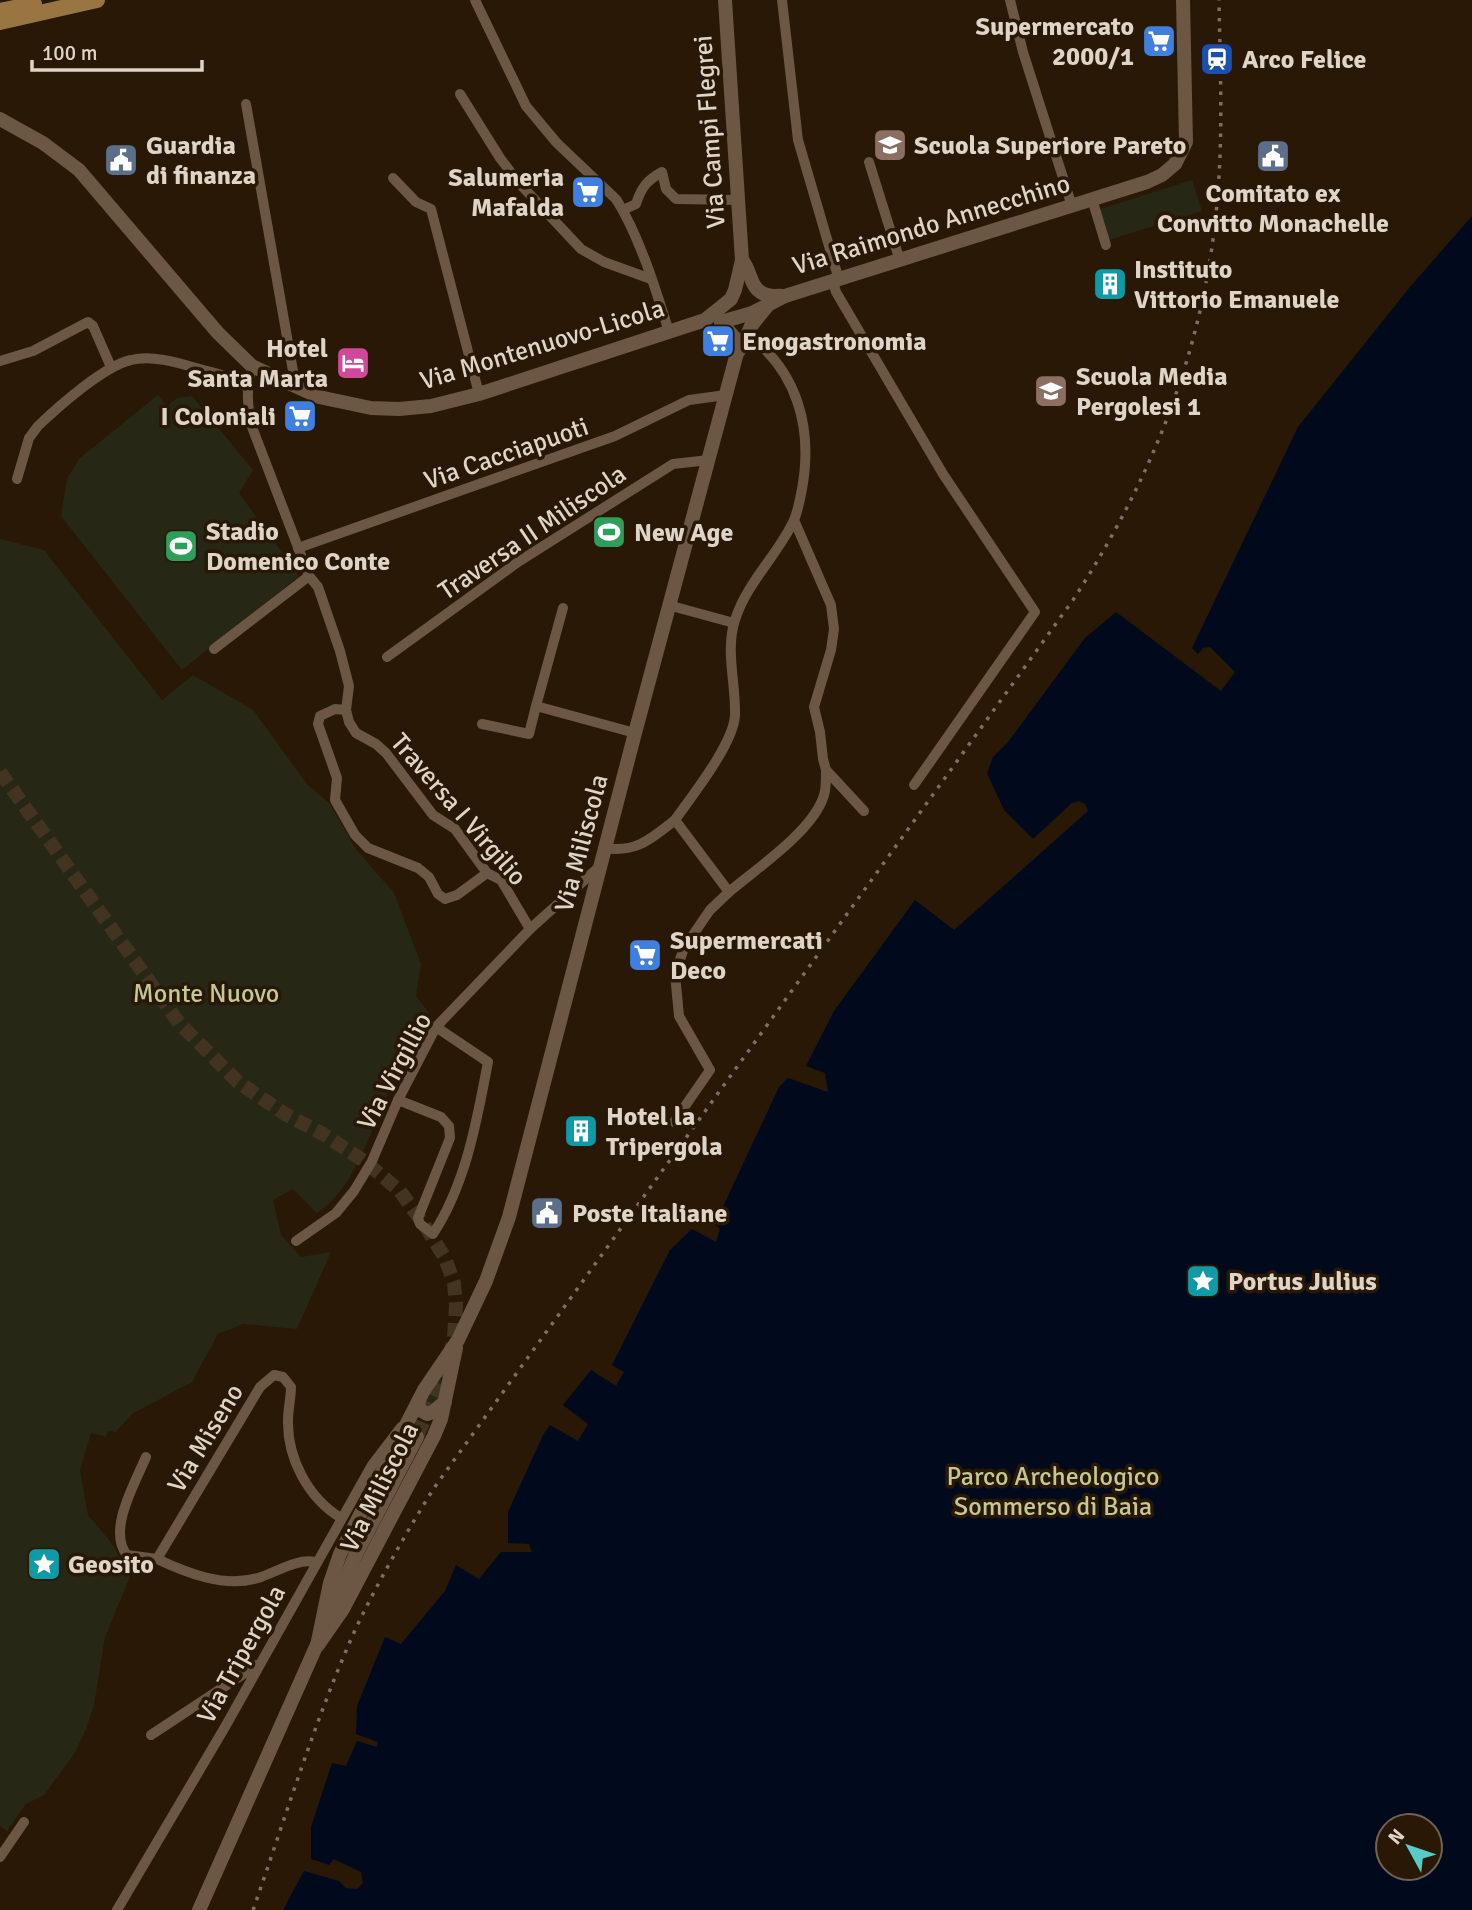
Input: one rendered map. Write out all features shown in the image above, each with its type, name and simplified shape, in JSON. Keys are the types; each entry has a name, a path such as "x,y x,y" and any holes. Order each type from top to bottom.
{"main road":[{"path":"0,11 50,0"},
{"path":"0,22 97,0"}],"street":[{"path":"475,0 526,106 556,142 616,199 623,210 669,332"},
{"name":"Via Campi Flegrei","path":"725,0 742,260"},
{"path":"782,0 798,140 836,281 836,292 943,474 1035,612 914,785"},
{"path":"1010,0 1023,52 1072,206"},
{"name":"Via Raimondo Annecchino","path":"722,322 750,324 768,305 785,296 1092,200 1155,179 1169,170 1181,154 1187,132 1183,0"},
{"path":"460,94 519,183 581,248 604,262 651,279"},
{"path":"246,104 296,388"},
{"name":"Via Montenuovo-Licola","path":"0,119 43,143 79,170 218,333 252,366 296,388 339,402 382,409 431,406 479,394 705,320"},
{"path":"869,162 900,261"},
{"path":"623,210 636,204 641,189 650,178 662,172 666,189 676,199 738,200"},
{"path":"393,178 416,202 431,209 479,394"},
{"name":"Via Raimondo Annecchino","path":"1092,200 1106,245"},
{"path":"604,848 631,850 675,820 726,741 735,718 730,641 734,623 752,584 794,520 807,461 803,420 796,392 750,324 749,276 747,266 742,260"},
{"path":"705,320 731,299 736,290 742,260"},
{"path":"749,276 753,285 765,295 785,296"},
{"path":"705,320 750,324"},
{"path":"0,361 33,351 88,322 93,326 111,367"},
{"path":"722,322 734,337 737,353"},
{"name":"Via Miliscola","path":"317,1646 334,1568 407,1423 458,1340 486,1281 509,1217 668,605 737,353 742,347 750,324"},
{"path":"17,479 29,438 38,426 111,367 144,358 183,364 215,373 238,381 246,387"},
{"path":"252,366 246,387 253,427 309,576 318,587 349,687 346,710 335,709 320,716 318,724 337,778 335,800 355,835 368,848 418,868 429,877 438,894 445,899 457,895 486,873"},
{"name":"Via Cacciapuoti","path":"298,548 615,436 689,400 726,395"},
{"name":"Traversa II Miliscola","path":"387,657 518,562 673,464 709,460"},
{"path":"674,1122 710,1070 679,1016 675,974 684,948 710,910 798,834 817,810 825,792 826,770 814,707 831,650 834,629 831,605 794,520"},
{"path":"214,649 309,576"},
{"path":"668,605 734,623"},
{"path":"481,724 529,734 563,608"},
{"path":"536,706 635,733"},
{"name":"Traversa I Virgilio","path":"346,710 356,733 386,753 433,815 455,829 486,873 501,880 530,929"},
{"path":"826,770 864,811"},
{"path":"675,820 729,892"},
{"name":"Via Virgillio","path":"296,1241 336,1213 355,1191 436,1027 530,929 600,866"},
{"path":"398,1100 441,1117 449,1126 450,1138 418,1218 420,1224 433,1234 442,1220 463,1168 488,1062 436,1027"},
{"name":"Via Miliscola","path":"317,1646 343,1609 435,1436 458,1340"},
{"name":"Via Miseno","path":"146,1457 122,1517 118,1536 127,1555 157,1559 260,1387 266,1379 274,1375 283,1377 291,1387 288,1419 294,1459 301,1476 323,1504 341,1518"},
{"path":"418,1403 420,1410 427,1414 445,1402"},
{"path":"407,1423 423,1423 435,1436"},
{"name":"Via Tripergola","path":"117,1910 377,1456 394,1434 407,1423"},
{"name":"Via Miliscola","path":"199,1910 355,1556 417,1437"},
{"path":"157,1559 193,1574 224,1582 255,1579 301,1562 315,1562"},
{"path":"151,1735 260,1663"},
{"path":"0,1857 24,1822"}],"green space":[{"path":"1192,180 1202,211 1109,240 1100,209"},
{"name":"Stadio Domenico Conte","path":"158,395 167,406 177,398 192,396 253,470 239,493 299,576 182,670 61,516 67,478 80,458"},
{"name":"Monte Nuovo","path":"0,539 44,550 162,700 193,675 253,710 307,784 330,804 355,848 394,893 421,964 416,996 429,1013 394,1080 363,1153 343,1188 317,1213 293,1189 273,1200 281,1235 301,1257 331,1252 297,1329 243,1324 218,1334 192,1382 132,1414 116,1432 108,1431 106,1437 91,1433 80,1470 88,1515 110,1541 120,1558 134,1567 105,1637 94,1705 74,1754 44,1795 26,1804 7,1831 0,1826"},
{"path":"440,1379 444,1381 440,1397 432,1409 423,1405"}],"water":[{"name":"Parco Archeologico Sommerso di Baia","path":"1472,216 1472,1910 283,1910 304,1871 339,1881 346,1888 357,1889 363,1883 361,1872 334,1859 329,1865 311,1859 311,1827 332,1763 346,1766 357,1741 377,1747 378,1742 356,1734 357,1706 385,1637 401,1644 445,1591 456,1565 479,1579 501,1552 532,1552 529,1544 508,1543 508,1512 543,1435 550,1425 578,1441 588,1424 563,1405 591,1370 616,1386 624,1372 612,1365 670,1250 692,1229 716,1242 720,1229 715,1224 779,1087 788,1078 828,1092 825,1073 806,1066 834,1011 915,900 954,930 1088,811 1085,804 1079,801 1072,803 1033,839 1004,810 987,773 993,757 1008,742 1085,638 1116,612 1221,691 1235,672 1210,647 1203,648 1198,654 1192,648 1298,427 1410,287"}],"tunnel":[{"path":"0,772 179,1023 238,1082 285,1114 323,1134 364,1161 400,1191 427,1229 445,1258 454,1283 456,1306 454,1338 447,1367 417,1437"}],"railway":[{"path":"253,1910 341,1662 374,1592 434,1488 1073,600 1129,504 1152,455 1189,354 1212,247 1220,143 1219,0"}],"place":[{"name":"Supermercato 2000/1","path":"1159,41"},
{"name":"Arco Felice","path":"1217,59"},
{"name":"Scuola Superiore Pareto","path":"890,145"},
{"name":"Comitato ex Convitto Monachelle","path":"1273,156"},
{"name":"Guardia di finanza","path":"121,160"},
{"name":"Salumeria Mafalda","path":"588,192"},
{"name":"Instituto Vittorio Emanuele","path":"1110,284"},
{"name":"Enogastronomia","path":"718,341"},
{"name":"Hotel Santa Marta","path":"353,363"},
{"name":"Scuola Media Pergolesi 1","path":"1051,391"},
{"name":"I Coloniali","path":"300,416"},
{"name":"New Age","path":"609,532"},
{"name":"Stadio Domenico Conte","path":"181,546"},
{"name":"Supermercati Deco","path":"645,955"},
{"name":"Hotel la Tripergola","path":"581,1131"},
{"name":"Poste Italiane","path":"547,1213"},
{"name":"Portus Julius","path":"1203,1281"},
{"name":"Geosito","path":"44,1564"}]}
